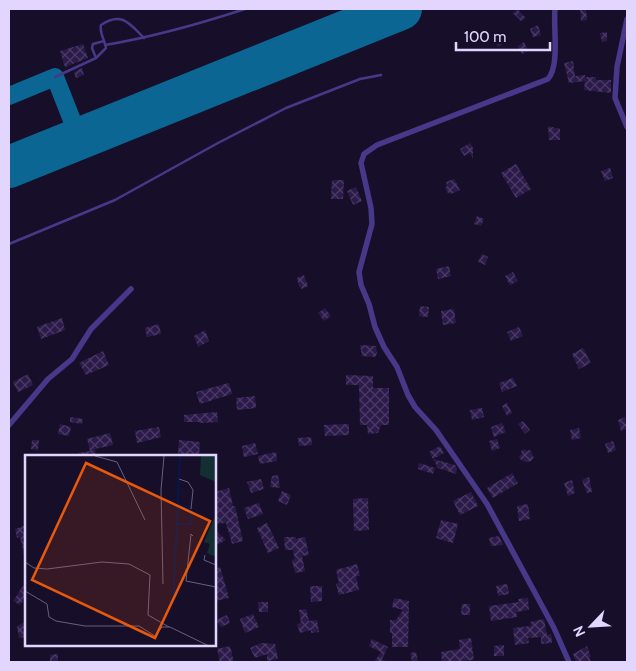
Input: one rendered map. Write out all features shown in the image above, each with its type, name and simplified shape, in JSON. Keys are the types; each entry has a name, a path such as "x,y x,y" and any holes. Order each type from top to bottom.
{"street":[{"path":"555,9 553,21 555,46 553,70 548,79 377,145 364,154 361,163 371,208 372,224 359,272 361,285 369,304 375,327 384,347 397,367 408,394 424,419 436,430 487,504 541,604 569,662"},
{"path":"627,19 617,67 615,98 627,127"},
{"path":"9,425 48,379 72,359 91,329 131,289"}],"lane":[{"path":"106,45 144,38 245,9"},
{"path":"106,45 101,25 107,21 124,19 144,38"},
{"path":"96,58 92,48 93,44 104,41"},
{"path":"55,77 96,58 106,45"},
{"path":"9,244 115,200 286,108 360,79 381,75"}],"building":[{"path":"517,9 526,18 521,21 513,13"},
{"path":"580,9 586,9 587,20 581,21"},
{"path":"538,25 541,35 533,37 530,29"},
{"path":"607,32 607,41 602,42 600,33"},
{"path":"501,35 505,43 498,47 494,40"},
{"path":"524,42 528,51 522,54 518,46"},
{"path":"83,44 88,58 65,67 60,51"},
{"path":"573,61 575,76 585,75 585,79 586,77 596,77 596,80 611,80 611,93 584,90 585,81 569,83 564,63"},
{"path":"82,68 84,75 76,78 74,72"},
{"path":"548,126 560,129 560,140 549,140"},
{"path":"470,143 473,148 473,158 469,153 464,156 460,149"},
{"path":"516,164 531,189 516,198 501,173"},
{"path":"610,168 613,178 605,181 601,171"},
{"path":"454,179 460,190 451,194 445,188 447,186 446,182"},
{"path":"332,180 344,180 343,199 331,199"},
{"path":"356,187 362,201 353,205 347,191"},
{"path":"477,216 484,219 481,226 474,224"},
{"path":"482,254 488,257 485,265 478,262"},
{"path":"449,266 451,276 438,279 436,269"},
{"path":"513,272 518,281 510,285 505,276"},
{"path":"304,275 308,286 302,289 297,278"},
{"path":"420,306 429,307 428,317 419,316"},
{"path":"325,308 331,316 324,321 318,313"},
{"path":"454,309 456,323 443,325 441,311"},
{"path":"62,318 65,330 41,339 37,327"},
{"path":"159,324 161,334 147,337 145,328"},
{"path":"519,327 523,336 511,341 507,332"},
{"path":"205,330 209,341 198,347 194,336"},
{"path":"360,345 376,346 377,353 375,357 362,356"},
{"path":"583,348 591,363 579,369 572,354"},
{"path":"103,351 109,365 86,375 79,363"},
{"path":"28,374 33,385 18,392 13,382"},
{"path":"346,375 373,376 373,388 389,388 389,425 381,425 378,433 368,434 367,425 360,425 359,385 346,385"},
{"path":"513,378 517,386 502,392 499,383"},
{"path":"229,383 232,394 200,404 196,392"},
{"path":"255,396 256,408 237,410 236,398"},
{"path":"507,403 512,413 507,416 502,406"},
{"path":"482,408 484,417 472,420 470,410"},
{"path":"217,412 218,422 184,422 184,415"},
{"path":"70,417 83,419 82,424 70,422"},
{"path":"625,417 627,429 621,431 618,420"},
{"path":"523,421 530,430 525,434 518,424"},
{"path":"502,423 506,432 494,437 491,427"},
{"path":"60,424 71,427 69,436 58,434"},
{"path":"349,424 349,435 325,436 324,425"},
{"path":"159,427 161,437 137,443 135,431"},
{"path":"579,428 581,438 572,440 570,430"},
{"path":"110,433 113,445 95,449 96,455 78,455 78,453 90,451 87,439"},
{"path":"311,437 312,445 299,446 298,438"},
{"path":"497,439 500,448 492,451 489,441"},
{"path":"32,440 39,440 38,450 31,449"},
{"path":"179,440 200,442 199,455 178,455"},
{"path":"613,441 616,450 608,453 605,444"},
{"path":"255,443 258,454 244,457 242,446"},
{"path":"440,446 444,453 433,459 455,465 457,469 456,474 438,468 429,452"},
{"path":"525,449 526,451 530,450 534,458 531,461 521,460 519,456 522,454 521,451"},
{"path":"276,452 277,461 260,464 258,456"},
{"path":"419,463 435,468 433,474 418,469"},
{"path":"512,473 518,483 493,498 487,488"},
{"path":"278,475 280,488 270,487 272,476"},
{"path":"589,477 592,492 587,493 582,480"},
{"path":"261,479 264,489 251,493 247,482"},
{"path":"572,480 575,493 568,496 564,483"},
{"path":"229,488 243,541 232,544 226,523 216,524 216,492"},
{"path":"282,491 291,495 287,505 278,501"},
{"path":"471,492 478,506 460,515 453,501"},
{"path":"368,498 369,530 354,531 353,499"},
{"path":"259,503 263,514 248,519 244,508"},
{"path":"528,504 530,519 519,521 517,506"},
{"path":"441,520 458,524 453,543 436,538"},
{"path":"267,523 279,548 268,553 257,528"},
{"path":"25,525 25,554 20,537 17,538 15,529"},
{"path":"216,531 226,540 216,545"},
{"path":"499,536 503,545 491,546 489,538"},
{"path":"284,537 296,537 296,539 305,537 309,555 302,556 305,571 295,573 292,560 295,559 293,550 285,550"},
{"path":"357,564 360,576 356,576 359,590 339,595 336,584 339,583 336,570"},
{"path":"220,567 229,598 216,601 216,569"},
{"path":"507,584 509,594 498,596 496,586"},
{"path":"23,586 25,587 25,598 20,605 13,601"},
{"path":"310,586 322,586 322,601 311,602"},
{"path":"394,598 409,601 408,647 392,647 390,620 396,620 403,610 392,607"},
{"path":"528,598 529,610 516,612 517,617 491,621 489,606 519,602 518,599"},
{"path":"258,602 268,602 268,612 259,612"},
{"path":"462,604 470,604 470,615 461,615"},
{"path":"306,609 309,621 317,620 319,632 311,633 311,630 300,633 297,624 301,623 299,610"},
{"path":"253,614 259,627 245,633 240,619"},
{"path":"227,615 230,623 221,627 216,620"},
{"path":"544,619 547,635 551,634 552,643 541,644 541,637 528,638 529,643 515,645 513,628 531,626 530,622"},
{"path":"23,623 25,637 19,638 17,626"},
{"path":"471,638 474,660 442,662 441,652 460,649 459,640"},
{"path":"372,639 388,647 382,659 387,662 374,662 381,652 369,646"},
{"path":"261,643 275,644 278,659 267,661 267,654 255,658 250,648"},
{"path":"504,645 504,656 494,656 494,646"},
{"path":"230,646 234,662 220,662 217,649"},
{"path":"587,646 591,662 576,662 573,654"},
{"path":"416,652 418,662 412,662 410,653"},
{"path":"58,654 58,662 50,662 50,655"}],"taxiway":[{"path":"9,96 55,77 79,138"}],"runway":[{"path":"9,167 401,9"}]}
